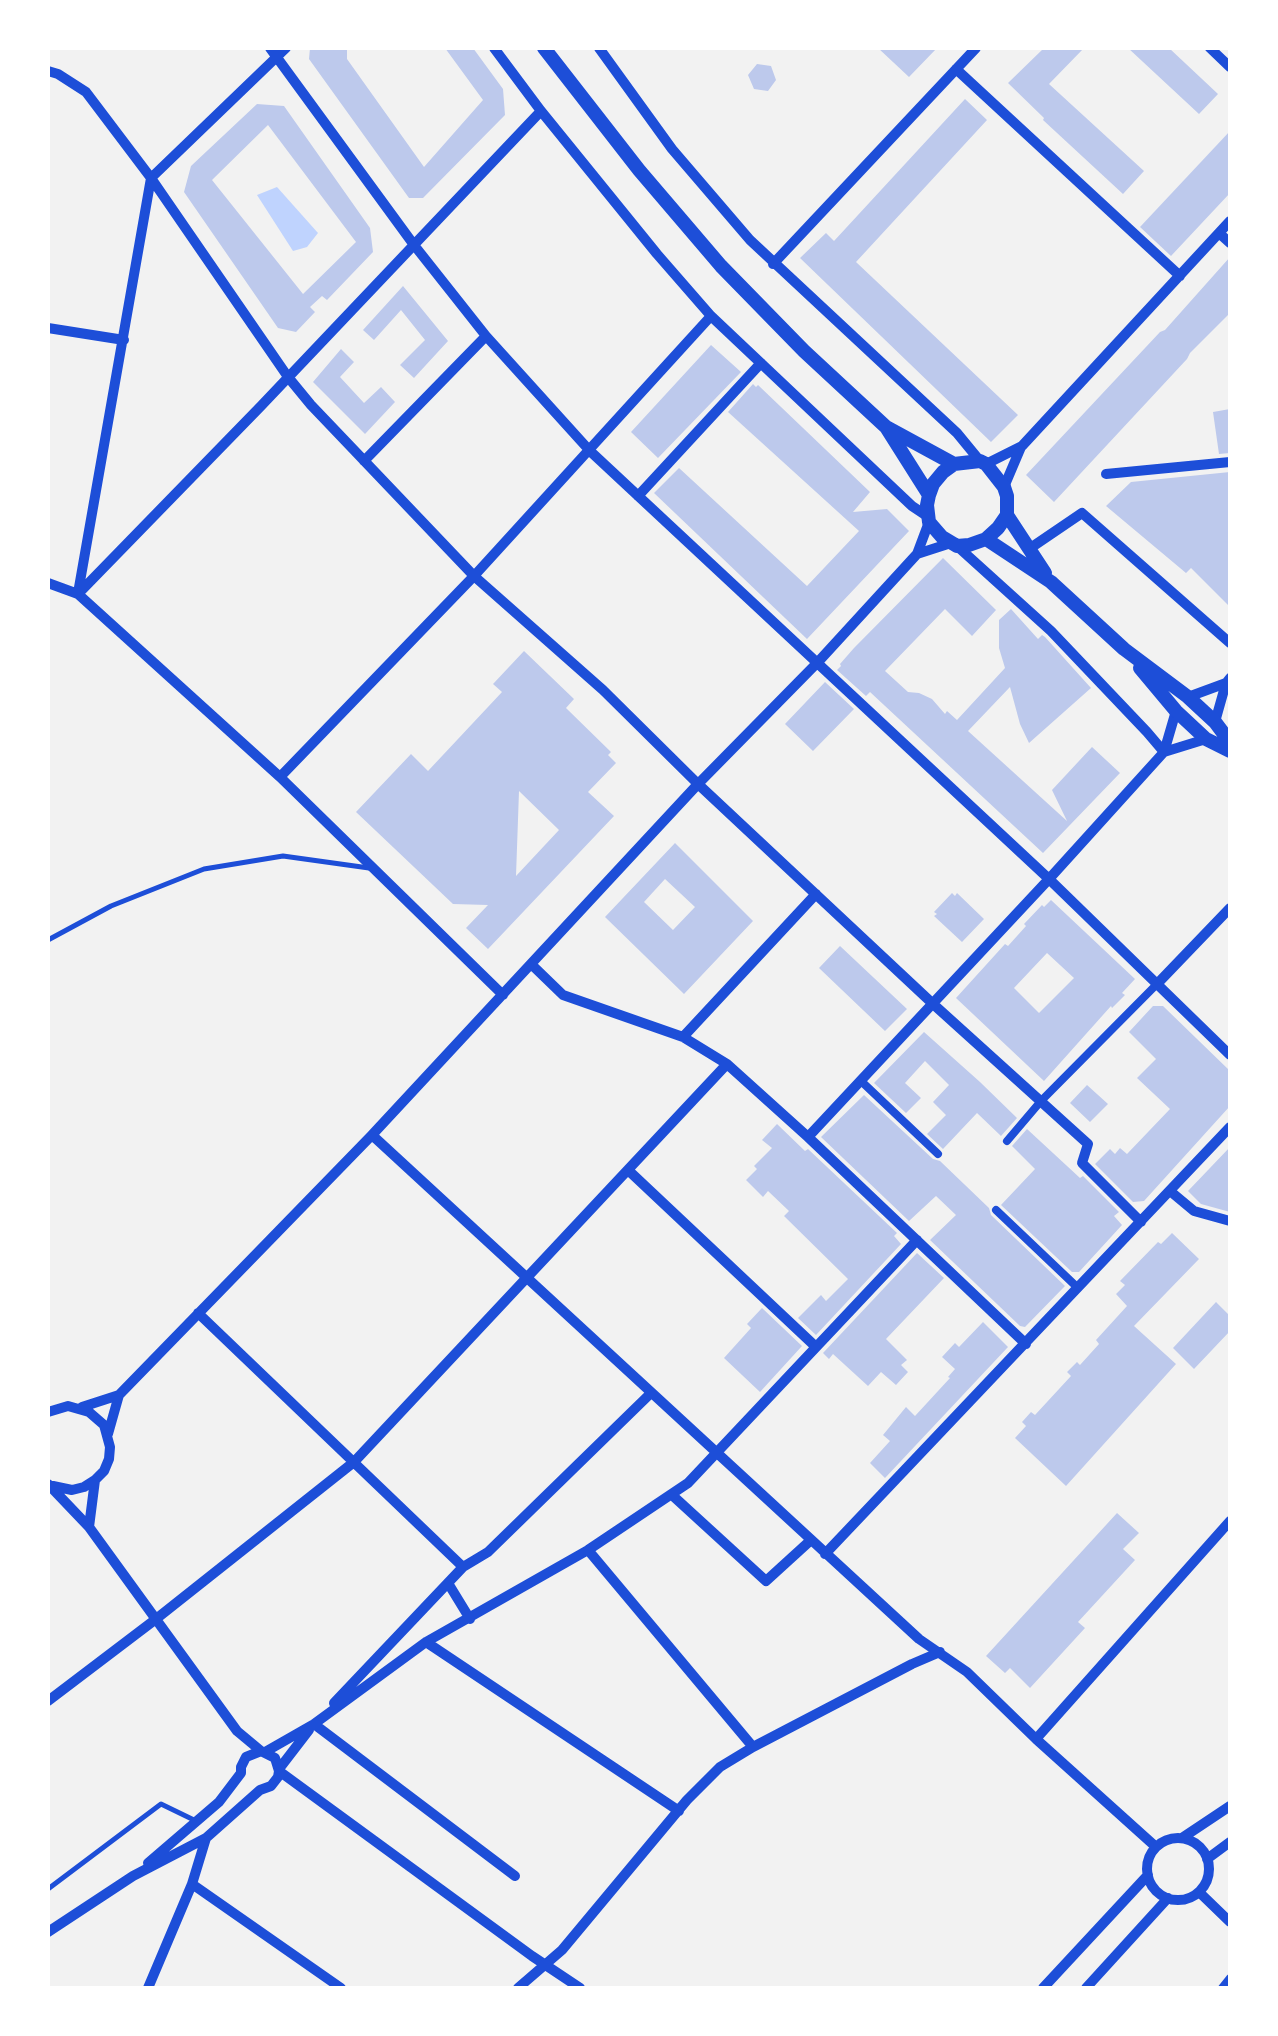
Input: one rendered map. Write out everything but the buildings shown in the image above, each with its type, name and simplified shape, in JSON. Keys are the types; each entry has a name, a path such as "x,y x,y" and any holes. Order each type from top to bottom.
{"main road":[{"path":"544,48 639,170 721,266 804,351 886,427 954,464"},
{"path":"886,427 929,495"},
{"path":"1007,515 986,539 969,546 954,545 928,519 929,495 933,484 954,464 983,462 1004,486 1007,515 1051,582"},
{"path":"986,539 1051,582 1124,648 1188,697 1230,742"},
{"path":"1124,648 1176,711 1206,739 1230,751"}],"street":[{"path":"78,594 152,178 273,53 286,48"},
{"path":"48,1484 72,1490 84,1487 104,1471 109,1459 108,1434 119,1396 372,1135 918,554 928,519 712,316 657,254 494,48"},
{"path":"600,48 672,149 718,204 774,264 983,462 1022,446"},
{"path":"774,264 976,48"},
{"path":"1210,48 1230,67"},
{"path":"273,53 486,336 590,451 1049,879 1230,1055"},
{"path":"956,69 1180,276"},
{"path":"48,71 86,92 152,178 310,405 474,576 603,690 698,784 1088,1144 1082,1164 1140,1222"},
{"path":"78,594 541,111"},
{"path":"1004,486 1022,446 1230,221"},
{"path":"1220,233 1230,243"},
{"path":"280,776 474,576 712,316"},
{"path":"48,328 124,340"},
{"path":"364,461 486,336"},
{"path":"638,496 761,363"},
{"path":"1106,474 1230,462"},
{"path":"1029,549 1082,513 1230,643"},
{"path":"918,554 954,545 1051,631 1164,752"},
{"path":"48,583 78,594 280,776 503,995"},
{"path":"1188,697 1228,681"},
{"path":"1214,722 1228,681"},
{"path":"808,1137 1164,752 1176,711"},
{"path":"1164,752 1206,739"},
{"path":"683,1037 816,894"},
{"path":"1006,1141 1230,908"},
{"path":"532,965 563,995 683,1037 728,1064 1026,1344"},
{"path":"48,1700 354,1462 728,1064"},
{"path":"860,1080 938,1154"},
{"path":"825,1554 1230,1127"},
{"path":"372,1135 918,1640 967,1672 1156,1847"},
{"path":"628,1170 816,1347"},
{"path":"1170,1191 1194,1211 1230,1221"},
{"path":"996,1210 1078,1288"},
{"path":"246,1757 314,1724 426,1642 588,1550 688,1483 917,1240"},
{"path":"198,1313 463,1566"},
{"path":"48,1932 133,1876 206,1838 260,1790 271,1786 314,1724 463,1566 488,1552 651,1393"},
{"path":"80,1408 119,1396"},
{"path":"48,1412 68,1406 80,1408 97,1418 108,1434"},
{"path":"88,1527 95,1480"},
{"path":"48,1484 88,1527 238,1731 275,1758 279,1770 580,1988"},
{"path":"672,1494 766,1581 811,1540"},
{"path":"1036,1739 1228,1528"},
{"path":"588,1550 752,1746"},
{"path":"448,1582 470,1618"},
{"path":"426,1642 678,1811"},
{"path":"518,1988 562,1950 678,1811 720,1767 752,1746 940,1652"},
{"path":"314,1724 515,1876"},
{"path":"238,1731 246,1757 241,1773 246,1783 260,1790"},
{"path":"133,1876 219,1802 241,1773"},
{"path":"1182,1838 1230,1806"},
{"path":"148,1988 192,1884 206,1838"},
{"path":"1182,1838 1198,1845 1207,1859 1208,1877 1199,1892 1184,1900 1158,1893 1147,1865 1156,1847 1182,1838"},
{"path":"1207,1859 1230,1842"},
{"path":"1044,1988 1148,1875"},
{"path":"192,1884 341,1988"},
{"path":"1199,1892 1230,1922"},
{"path":"1086,1988 1168,1898"},
{"path":"1222,1988 1230,1978"}],"lane":[{"path":"48,940 111,906 204,869 283,856 372,868"},
{"path":"48,1889 161,1804 197,1821"}],"water":[{"path":"277,187 318,233 307,247 293,251 257,195"}]}
